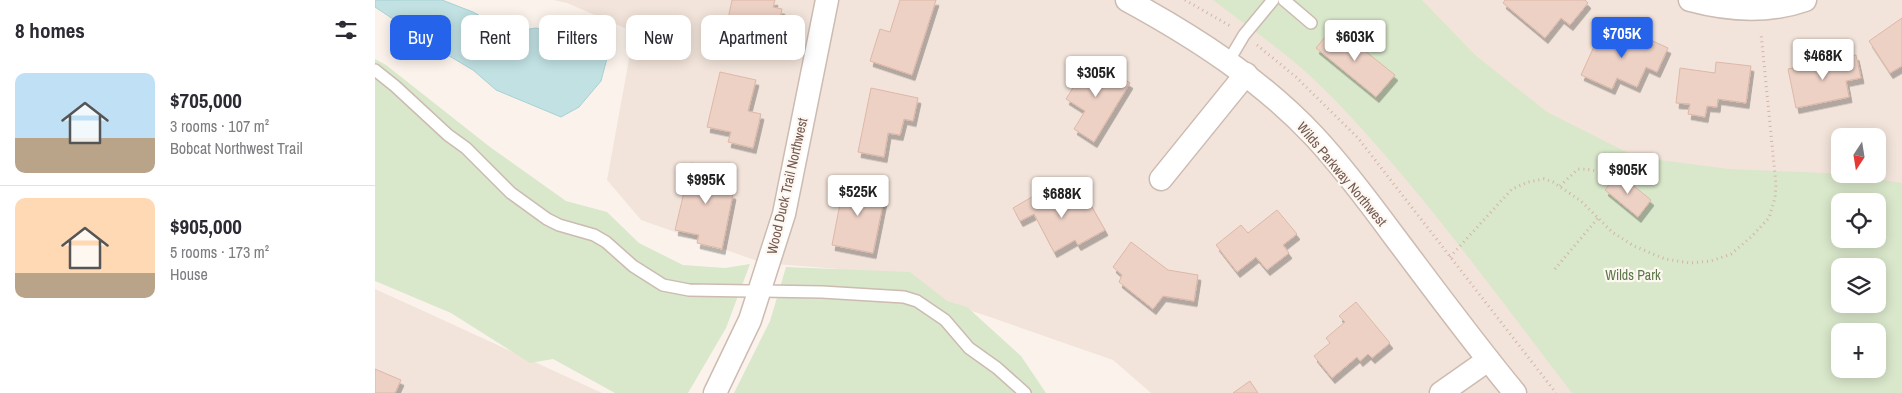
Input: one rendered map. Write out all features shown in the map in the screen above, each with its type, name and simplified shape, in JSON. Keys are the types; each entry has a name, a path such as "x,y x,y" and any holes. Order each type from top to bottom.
{"street":[{"name":"Wood Duck Trail Northwest","path":"715,393 750,320 761,291 784,214 827,0"},
{"name":"Wilds Parkway Northwest","path":"1127,0 1174,26 1237,68 1283,106 1314,136 1362,193 1515,393"},
{"path":"1689,0 1711,6 1751,10 1793,4 1805,0"},
{"path":"1161,179 1237,68"},
{"path":"1441,393 1488,360"}],"lane":[{"path":"1237,68 1244,35 1273,0"},
{"path":"1284,0 1311,23"},
{"path":"375,70 466,148 511,193 547,219 559,225 593,235 607,242 633,266 663,285 689,290 821,292 904,297 917,301 945,320 969,348 997,368 1025,393"}],"path":[{"path":"1450,257 1512,189 1528,182 1544,179 1559,186 1581,201 1612,232 1634,246 1665,259 1689,263 1711,261 1731,254 1751,238 1769,218 1775,198 1776,185 1761,33"},
{"path":"1559,186 1578,169 1593,169 1612,180"},
{"path":"1555,269 1598,218"}],"shaded area":[{"path":"554,0 1902,0 1902,393 1151,393 1113,360 984,315 838,269 763,263 641,220 607,180 629,60 691,60 691,15 626,15 626,29 616,24 616,15 595,15 567,3"},
{"path":"375,289 417,308 602,393 375,393"}],"green space":[{"name":"Wilds Park","path":"1213,0 1422,0 1475,55 1547,112 1636,157 1729,169 1831,173 1831,183 1886,183 1886,180 1902,183 1902,393 1572,393 1457,242 1397,168 1319,84 1275,47"},
{"path":"375,59 386,65 490,147 566,201 607,212 639,243 683,265 725,268 750,264 726,328 688,393 615,393 553,359 530,363 451,313 375,281"},
{"path":"786,267 910,272 947,301 967,307 1021,356 1046,393 734,393 770,321"}],"water":[{"path":"375,0 442,0 479,15 461,15 461,60 529,60 529,29 539,29 539,60 607,60 601,81 579,107 561,117 496,90 473,70 451,57 451,15 390,15 390,17 375,7"}],"building":[{"path":"732,0 775,0 773,7 782,9 781,15 729,15"},
{"path":"900,0 936,0 912,75 870,61 880,29 890,32"},
{"path":"1505,0 1585,0 1588,3 1570,25 1561,18 1545,38 1503,3"},
{"path":"1902,18 1902,66 1890,73 1869,41"},
{"path":"1334,26 1395,75 1376,97 1316,48"},
{"path":"1602,29 1631,42 1635,33 1668,48 1657,72 1646,67 1637,87 1617,78 1612,89 1581,75"},
{"path":"1856,55 1861,78 1846,81 1849,97 1796,108 1788,69"},
{"path":"1091,59 1130,83 1094,142 1074,129 1085,111 1066,99"},
{"path":"1716,62 1751,66 1746,103 1718,99 1717,107 1707,106 1705,117 1688,114 1690,104 1676,103 1680,68 1715,73"},
{"path":"720,72 756,80 748,111 761,114 753,148 728,142 731,132 707,127"},
{"path":"871,88 918,98 913,121 904,119 900,135 888,133 884,157 858,152"},
{"path":"691,163 731,172 726,192 733,194 722,249 697,243 699,235 675,230"},
{"path":"1618,173 1651,200 1638,217 1605,190"},
{"path":"845,178 870,183 869,190 885,194 873,253 832,245"},
{"path":"1049,187 1061,208 1085,195 1105,230 1078,245 1075,240 1054,252 1034,214 1020,221 1013,208"},
{"path":"1277,210 1297,234 1283,245 1289,253 1267,270 1256,257 1237,272 1216,245 1241,225 1248,233"},
{"path":"1131,242 1168,270 1198,275 1194,301 1163,296 1153,309 1119,282 1122,275 1113,267"},
{"path":"1356,302 1390,343 1372,358 1368,354 1360,361 1357,357 1332,378 1314,356 1330,343 1326,338 1345,322 1339,316"},
{"path":"375,369 401,380 395,393 375,393"},
{"path":"1250,381 1258,393 1233,393"}]}
